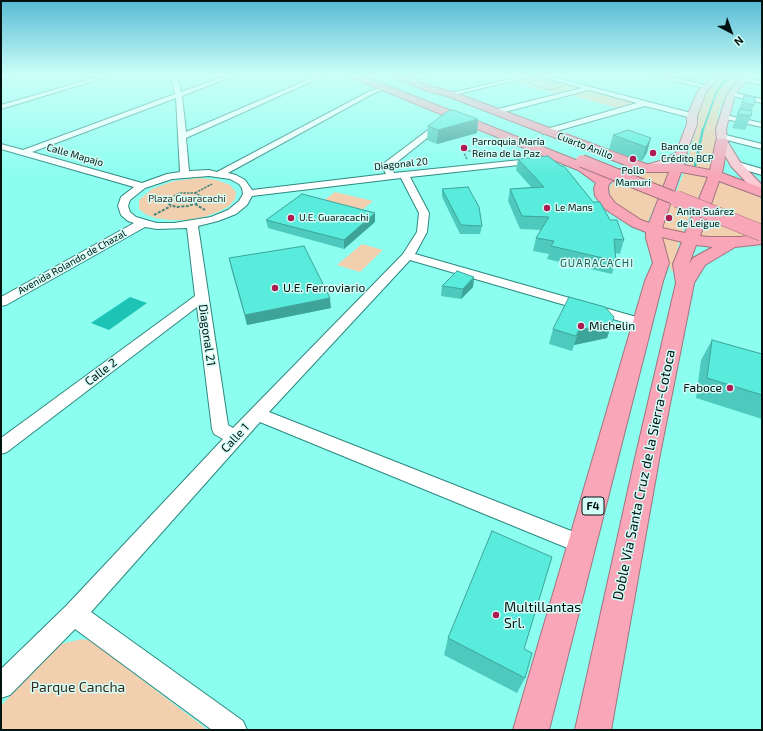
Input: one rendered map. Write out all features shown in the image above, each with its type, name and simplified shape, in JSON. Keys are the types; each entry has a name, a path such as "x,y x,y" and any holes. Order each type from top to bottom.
{"highway":[{"name":"Cuarto Anillo","path":"441,109 555,156 582,164 603,182"},
{"path":"449,109 582,164 762,232"},
{"path":"482,109 680,186"},
{"name":"Cuarto Anillo","path":"489,109 602,155 646,168"},
{"path":"685,282 681,264 715,174 722,138"},
{"path":"582,164 598,168 611,166 614,163 614,160 602,155"},
{"path":"654,281 661,263 654,238 654,230 680,161"},
{"path":"762,193 680,161 616,173 603,182 601,188 602,196 610,206 622,215 654,230 690,239 736,242 762,247"},
{"path":"695,192 717,200"},
{"path":"622,215 642,245 646,261 654,281"},
{"path":"736,242 762,239"},
{"name":"Doble Vía Santa Cruz de la Sierra-Cotoca","path":"593,730 648,454 685,282 699,262 736,242"},
{"name":"F4","path":"531,730 654,281"}],"main road":[{"path":"680,161 692,124 692,116 695,109"},
{"path":"726,109 721,129 722,138 735,164 762,193"}],"street":[{"path":"24,152 141,109"},
{"path":"180,109 185,174"},
{"path":"182,136 244,109"},
{"path":"220,174 340,109"},
{"path":"497,112 508,109"},
{"path":"546,132 626,109"},
{"path":"664,109 692,116"},
{"name":"Calle 1","path":"4,677 74,614 235,437 408,256 422,232 424,212 398,176 386,166 391,160 443,121 458,116"},
{"path":"724,116 762,125"},
{"path":"722,138 762,146"},
{"name":"Calle Mapajo","path":"1,146 142,186"},
{"name":"Diagonal 20","path":"248,194 527,162 555,156"},
{"path":"735,164 762,172"},
{"path":"185,174 220,174 233,177 242,182 247,188 248,194 243,203 232,212 214,220 192,224 157,226 132,219 125,213 123,206 126,199 132,192 142,186 170,176 185,174"},
{"name":"Avenida Rolando de Chazal","path":"1,302 143,223"},
{"name":"Diagonal 21","path":"192,224 220,429 235,437"},
{"path":"408,256 642,323"},
{"name":"Calle 2","path":"1,447 201,298"},
{"path":"257,414 582,545"},
{"path":"74,614 234,730"}],"path":[{"path":"468,162 463,151 487,151"},
{"path":"179,193 195,193 201,196 201,198 198,202 188,206 176,207 168,204 168,199 179,193"}],"green space":[{"path":"698,109 720,109 710,171 686,166 698,122 697,112"},
{"path":"671,170 647,223 620,208 611,198 609,188 615,180 628,174 646,171"},
{"path":"685,171 708,176 682,233 661,228"},
{"name":"Plaza Guaracachi","path":"199,178 217,180 230,185 236,192 235,199 229,206 218,212 204,217 187,220 155,218 145,214 139,209 139,200 152,189 174,181"},
{"path":"720,180 743,188 762,199 762,232 757,235 741,237 720,238 697,236"},
{"path":"335,192 373,201 361,211 322,202"},
{"path":"660,235 679,241 672,273"},
{"path":"362,244 383,250 360,272 337,265"},
{"name":"Parque Cancha","path":"82,639 91,641 208,730 1,730 1,706 57,645"}],"water":[{"path":"130,297 147,303 109,330 91,323"}],"building":[{"path":"740,109 752,111 751,116 738,114"},
{"path":"453,110 478,119 438,130 428,126 448,111"},
{"path":"628,130 651,138 646,147 613,135"},
{"path":"548,156 561,166 564,166 593,202 600,202 610,220 617,220 624,240 614,239 616,261 551,246 554,241 536,238 549,217 522,216 510,189 544,187 518,159"},
{"path":"468,187 479,207 482,226 461,225 442,189"},
{"path":"302,194 375,213 344,240 266,220"},
{"path":"304,246 330,298 245,315 229,258"},
{"path":"457,271 474,277 463,289 442,286"},
{"path":"569,297 605,307 614,317 612,323 579,330 576,336 553,329"},
{"path":"712,340 762,354 762,395 707,378"},
{"name":"Multillantas Srl.","path":"492,531 552,557 524,649 532,653 525,678 448,638"}],"waterway":[{"path":"703,130 710,109"},
{"path":"695,166 703,129"}],"place":[{"name":"Parroquia María Reina de la Paz","path":"464,148"},
{"name":"Banco de Crédito BCP","path":"653,153"},
{"name":"Pollo Mamuri","path":"633,159"},
{"name":"Le Mans","path":"547,208"},
{"name":"U.E. Guaracachi","path":"291,218"},
{"name":"Anita Suárez de Leigue","path":"669,218"},
{"name":"U.E. Ferroviario","path":"275,288"},
{"name":"Michelin","path":"581,326"},
{"name":"Faboce","path":"730,388"},
{"name":"Multillantas Srl.","path":"496,615"}],"district":[{"name":"GUARACACHI","path":"597,263"}]}
